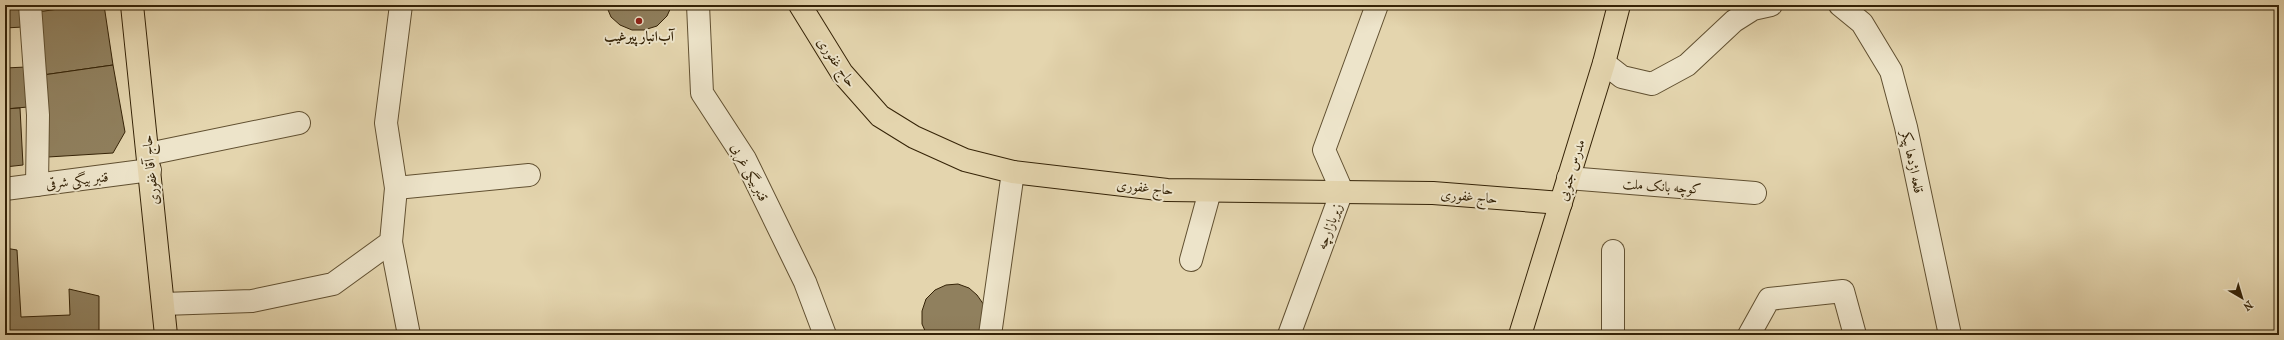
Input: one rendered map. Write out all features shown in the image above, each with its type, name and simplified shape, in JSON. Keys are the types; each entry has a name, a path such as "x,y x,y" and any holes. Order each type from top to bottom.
{"main road":[{"name":"حاج آقا غفوری","path":"132,5 166,335"},
{"name":"حاج غفوری","path":"800,5 842,73 880,116 914,138 965,160 1013,172 1167,190 1433,193 1561,203"},
{"name":"مدرس جنوبی","path":"1520,335 1604,63 1619,5"}],"street":[{"path":"30,5 38,115 37,185"},
{"path":"401,5 386,123 396,188 392,242 408,335"},
{"name":"قنبربیگی غربی","path":"698,5 702,92 745,158 805,282 825,335"},
{"name":"زیربازارچه","path":"1289,335 1342,191 1324,150 1377,5"},
{"path":"1604,63 1622,76 1652,84 1687,65 1734,21 1753,9 1771,5"},
{"name":"قلعه اژدها پیکر","path":"1840,5 1862,23 1891,71 1906,127 1950,335"},
{"name":"قنبر بیگی شرقی","path":"5,189 37,185 149,162 299,123"},
{"path":"990,335 1013,172"},
{"path":"396,188 529,175"},
{"name":"کوچه بانک ملت","path":"1568,178 1755,193"},
{"path":"1191,260 1210,191"},
{"path":"163,304 252,301 333,284 392,242"},
{"path":"1613,251 1614,335"},
{"path":"1749,335 1769,299 1843,291 1855,335"}],"building":[{"path":"5,5 22,5 23,27 5,28"},
{"path":"85,5 104,5 113,65 43,75 38,12"},
{"name":"آب‌انبار پیرغیب","path":"606,5 672,5 667,16 657,26 644,30 632,30 620,25 611,17"},
{"path":"113,65 125,132 113,153 48,157 43,75"},
{"path":"26,67 28,107 5,109 5,68"},
{"path":"20,108 23,165 5,167 5,109"},
{"path":"5,248 17,250 21,317 70,315 69,289 99,296 99,335 5,335"},
{"path":"958,284 969,288 977,295 984,305 984,326 978,335 927,335 922,324 922,311 926,299 935,290 946,285"}],"place":[{"name":"آب‌انبار پیرغیب","path":"639,21"}]}
